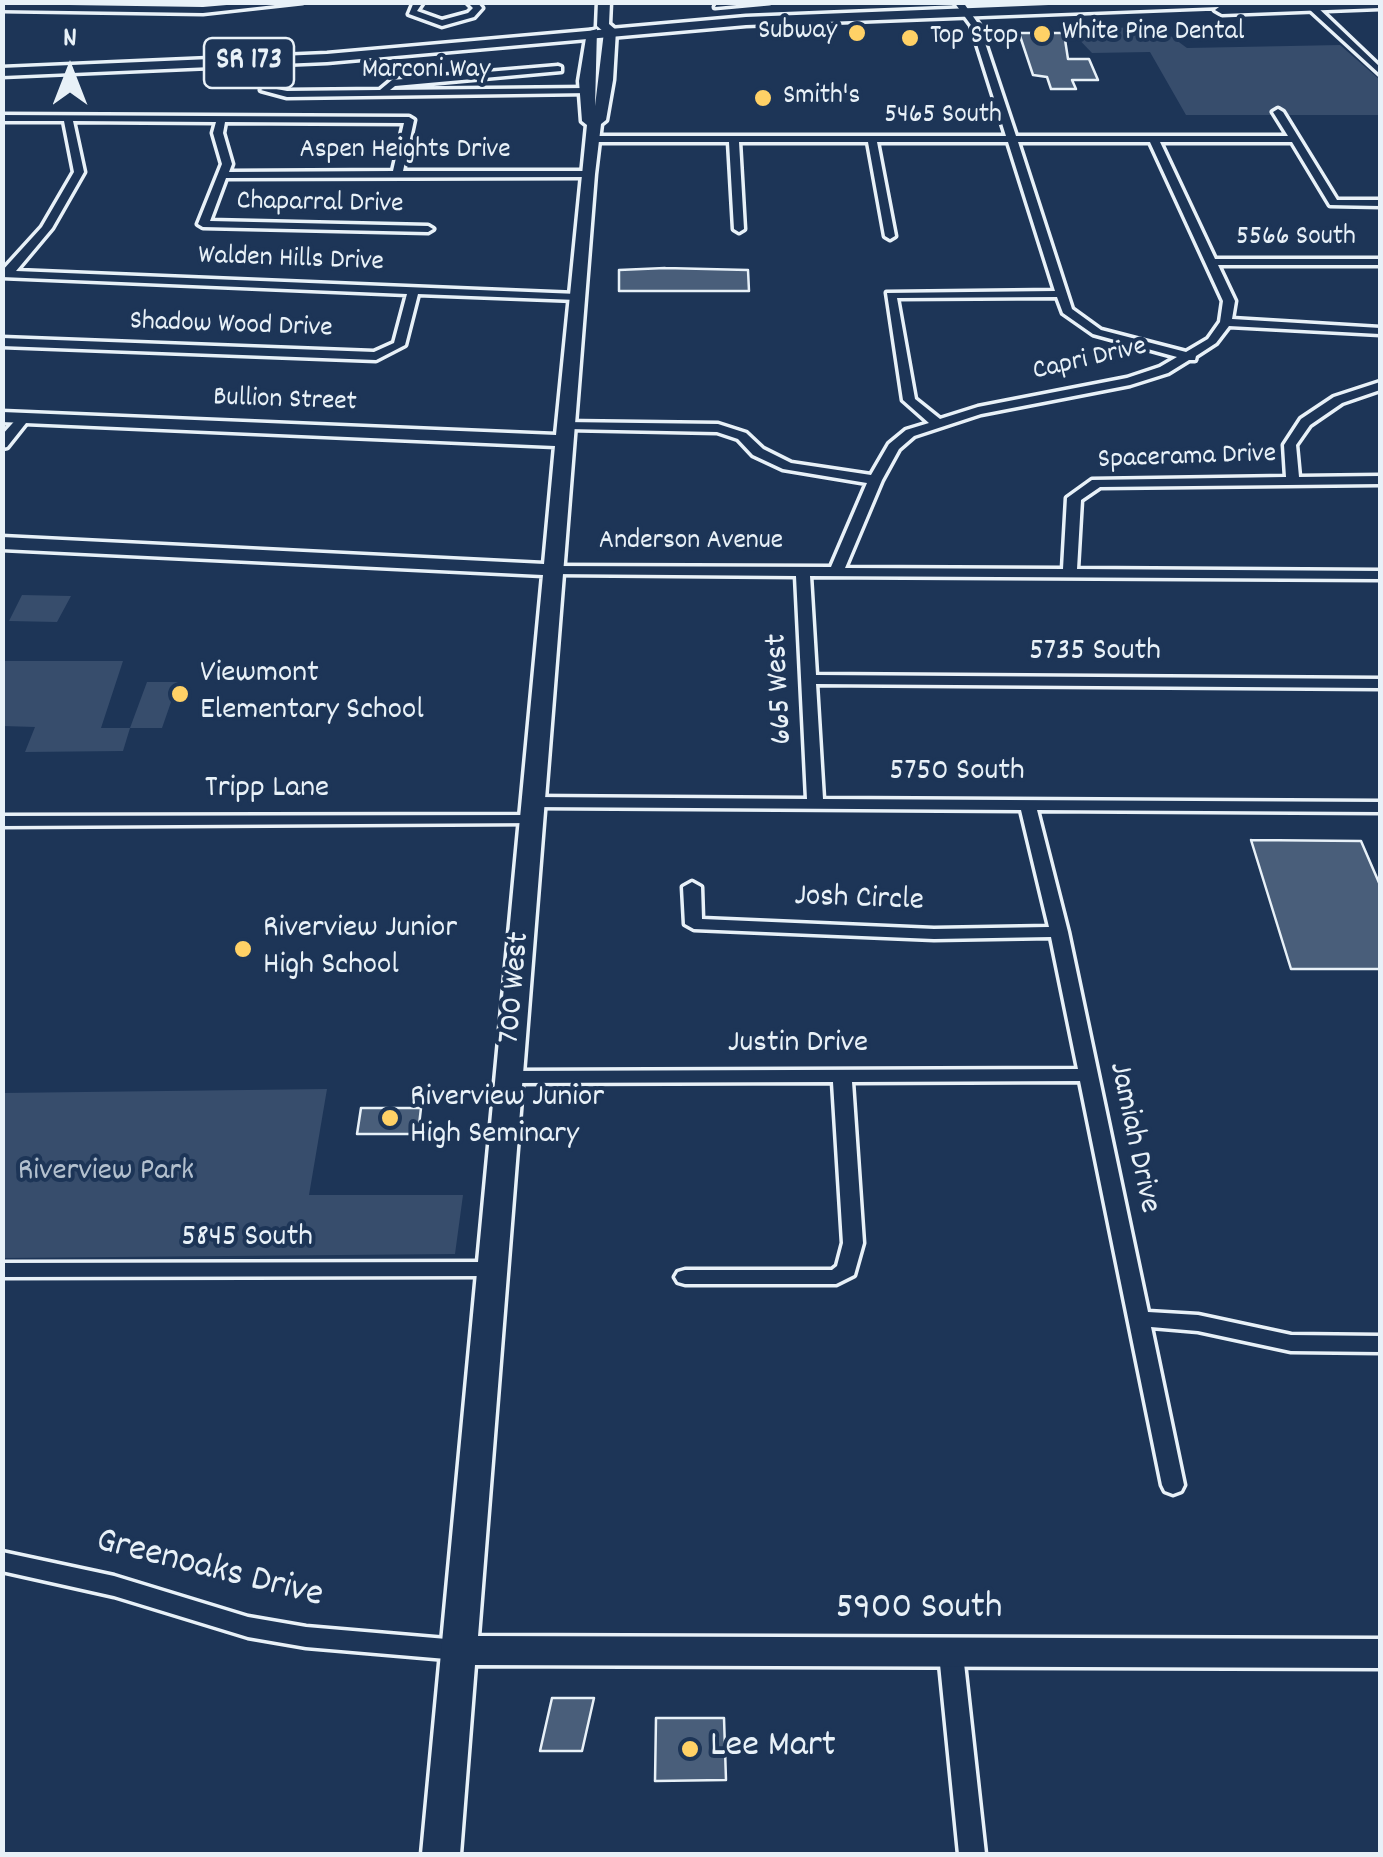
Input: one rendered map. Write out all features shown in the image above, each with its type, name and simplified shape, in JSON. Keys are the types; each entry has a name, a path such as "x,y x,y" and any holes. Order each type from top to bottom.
{"main road":[{"path":"598,33 604,2"},
{"name":"SR 173","path":"2,72 327,58 598,33 967,12 1241,2"},
{"name":"SR 173","path":"967,12 1380,4"},
{"name":"700 West","path":"598,33 602,106 599,120 594,122 587,120 587,91 598,33"},
{"name":"700 West","path":"441,1854 594,122"},
{"name":"Bullion Street","path":"2,417 566,433"},
{"name":"Anderson Avenue","path":"2,543 553,570"},
{"name":"5900 South","path":"458,1650 1380,1654"}],"street":[{"path":"419,2 412,12 442,23 471,16 478,8 472,2"},
{"path":"718,4 765,2"},
{"path":"2,7 203,10 294,4"},
{"path":"1310,5 1380,70"},
{"path":"967,12 1067,311 1085,327 1191,357"},
{"path":"384,94 392,83 558,69"},
{"path":"522,93 526,70"},
{"name":"Marconi Way","path":"266,90 286,94 587,91"},
{"path":"1278,112 1334,203 1380,203"},
{"path":"2,118 408,120 397,174"},
{"path":"5,274 46,228 79,172 68,118"},
{"name":"Chaparral Drive","path":"221,119 218,133 227,164 203,224 428,229"},
{"path":"1154,139 1230,301 1226,322 1380,331"},
{"name":"5465 South","path":"592,140 1295,140"},
{"path":"734,140 738,229"},
{"path":"872,140 890,236"},
{"name":"Aspen Heights Drive","path":"223,175 588,174"},
{"name":"5566 South","path":"1212,262 1380,262"},
{"name":"Walden Hills Drive","path":"5,274 577,297"},
{"name":"Shadow Wood Drive","path":"2,342 376,356 399,346 413,291"},
{"path":"936,422 909,400 890,295 1059,294"},
{"name":"Capri Drive","path":"837,572 875,480 894,447 936,422 1130,381 1191,357 1226,322"},
{"path":"1293,480 1290,445 1305,422 1338,400 1380,386"},
{"path":"2,444 24,418"},
{"path":"566,433 718,428 742,436 758,452 788,466 875,480"},
{"name":"Spacerama Drive","path":"1070,573 1074,498 1084,488 1116,480 1380,480"},
{"name":"Anderson Avenue","path":"553,570 1380,575"},
{"name":"665 West","path":"803,572 815,804"},
{"name":"5735 South","path":"809,679 1380,683"},
{"name":"5750 South","path":"532,811 815,804 1380,807"},
{"name":"Jamiah Drive","path":"1028,805 1059,932 1172,1485"},
{"name":"Tripp Lane","path":"2,821 532,811"},
{"name":"Josh Circle","path":"692,887 694,924 934,934 1059,932"},
{"name":"Justin Drive","path":"509,1077 1088,1075"},
{"path":"685,1277 821,1278 836,1277 847,1270 853,1243 842,1077"},
{"name":"5845 South","path":"2,1270 492,1270"},
{"path":"1139,1319 1198,1323 1277,1342 1380,1344"},
{"name":"Greenoaks Drive","path":"2,1561 114,1586 248,1627 306,1637 458,1650"},
{"path":"951,1654 972,1854"}],"green space":[{"path":"1157,26 1187,48 1340,45 1380,80 1380,115 1186,115 1150,52 1092,53 1070,30"},
{"path":"22,595 71,596 57,622 9,621"},
{"path":"3,661 123,661 101,728 130,728 123,751 25,752 35,727 3,726"},
{"path":"147,682 178,682 162,728 130,728"},
{"name":"Riverview Park","path":"327,1089 309,1195 463,1195 455,1254 3,1258 3,1093"}],"building":[{"path":"1019,33 1064,33 1068,59 1089,59 1098,80 1072,80 1076,89 1051,89 1047,77 1033,75"},
{"path":"619,270 748,270 749,291 619,291"},
{"path":"1251,840 1361,841 1380,885 1380,969 1291,969"},
{"name":"Riverview Junior High Seminary","path":"361,1108 421,1108 418,1134 357,1134"},
{"path":"552,1698 594,1698 582,1751 540,1751"},
{"name":"Lee Mart","path":"656,1718 724,1718 726,1780 655,1781"}],"place":[{"name":"Subway","path":"857,33"},
{"name":"White Pine Dental","path":"1042,34"},
{"name":"Top Stop","path":"910,38"},
{"name":"Smith's","path":"763,98"},
{"name":"Viewmont Elementary School","path":"180,694"},
{"name":"Riverview Junior High School","path":"243,949"},
{"name":"Riverview Junior High Seminary","path":"390,1118"},
{"name":"Lee Mart","path":"690,1749"}]}
